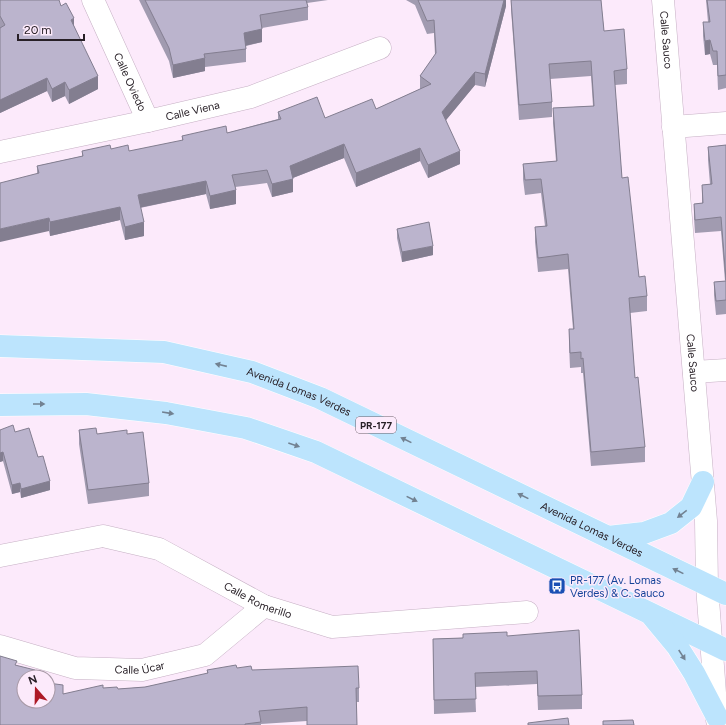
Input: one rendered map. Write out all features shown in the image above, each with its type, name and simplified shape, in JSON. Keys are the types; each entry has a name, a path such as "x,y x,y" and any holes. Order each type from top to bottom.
{"main road":[{"name":"Avenida Lomas Verdes","path":"0,346 164,352 252,372 320,398 717,590"},
{"path":"0,405 86,404 166,413 246,428 316,452 719,646"},
{"path":"608,537 644,533 671,523 691,507 703,482"},
{"path":"650,613 677,646 694,673 717,721"}],"street":[{"name":"Calle Oviedo","path":"93,0 148,121"},
{"name":"Calle Sauco","path":"663,0 706,521 717,590 719,646 717,721"},
{"name":"Calle Viena","path":"0,152 148,121 251,97 380,48"},
{"path":"673,127 726,123"},
{"path":"694,372 726,370"},
{"name":"Calle Romerillo","path":"0,556 103,536 159,549 264,606 332,627 527,612"},
{"name":"Calle Úcar","path":"0,646 75,668 142,670 205,655 264,606"}],"building":[{"path":"0,0 59,0 61,6 66,3 74,18 71,20 98,76 69,90 65,82 52,89 47,78 0,100 0,28 5,25 0,16"},
{"path":"145,0 306,0 308,7 260,15 262,29 244,33 246,49 204,54 205,58 173,65 169,48"},
{"path":"418,0 504,0 485,74 475,72 442,112 460,151 428,165 420,148 356,173 344,144 290,166 293,179 272,184 267,170 232,175 236,190 210,196 206,181 138,195 144,222 125,227 120,207 50,222 49,218 0,229 0,183 39,173 37,166 83,156 82,151 110,145 111,149 128,145 129,151 183,140 182,136 226,126 227,133 281,119 278,112 317,97 325,118 372,99 376,109 431,84 420,76 436,53 434,20 427,21"},
{"path":"511,0 601,0 604,31 624,29 627,69 614,71 622,178 628,177 639,277 645,276 647,296 629,298 635,378 638,377 645,447 591,452 583,358 581,359 581,352 570,353 569,329 574,329 568,254 538,258 535,227 547,226 541,179 525,180 523,164 557,161 553,108 594,106 591,61 549,64 552,102 519,105"},
{"path":"707,0 726,0 726,75 718,76 717,51 713,51 710,40 705,41 703,22 710,22"},
{"path":"726,145 726,280 721,217 695,220 694,204 703,203 702,185 712,184 708,147"},
{"path":"429,222 433,246 402,252 397,229"},
{"path":"726,281 726,300 716,301 714,282"},
{"path":"13,425 15,432 29,428 38,457 43,456 50,481 21,489 20,483 12,485 3,452 0,453 0,430"},
{"path":"96,428 97,434 127,430 127,434 143,432 149,483 88,490 79,430"},
{"path":"579,630 582,695 538,696 537,671 475,673 476,699 434,700 433,639 463,638 463,634 507,632 507,636"},
{"path":"0,656 17,661 15,665 31,669 16,669 16,709 56,709 56,684 63,685 63,694 103,685 103,688 117,687 118,689 145,687 208,673 207,670 236,665 237,668 251,666 252,670 358,666 359,688 356,688 357,725 307,725 307,707 259,711 261,722 245,725 0,725"},
{"path":"568,718 569,725 528,725 528,723"},
{"path":"633,720 634,725 603,725 603,721"}],"place":[{"name":"PR-177 (Av. Lomas Verdes) & C. Sauco","path":"557,586"}]}
